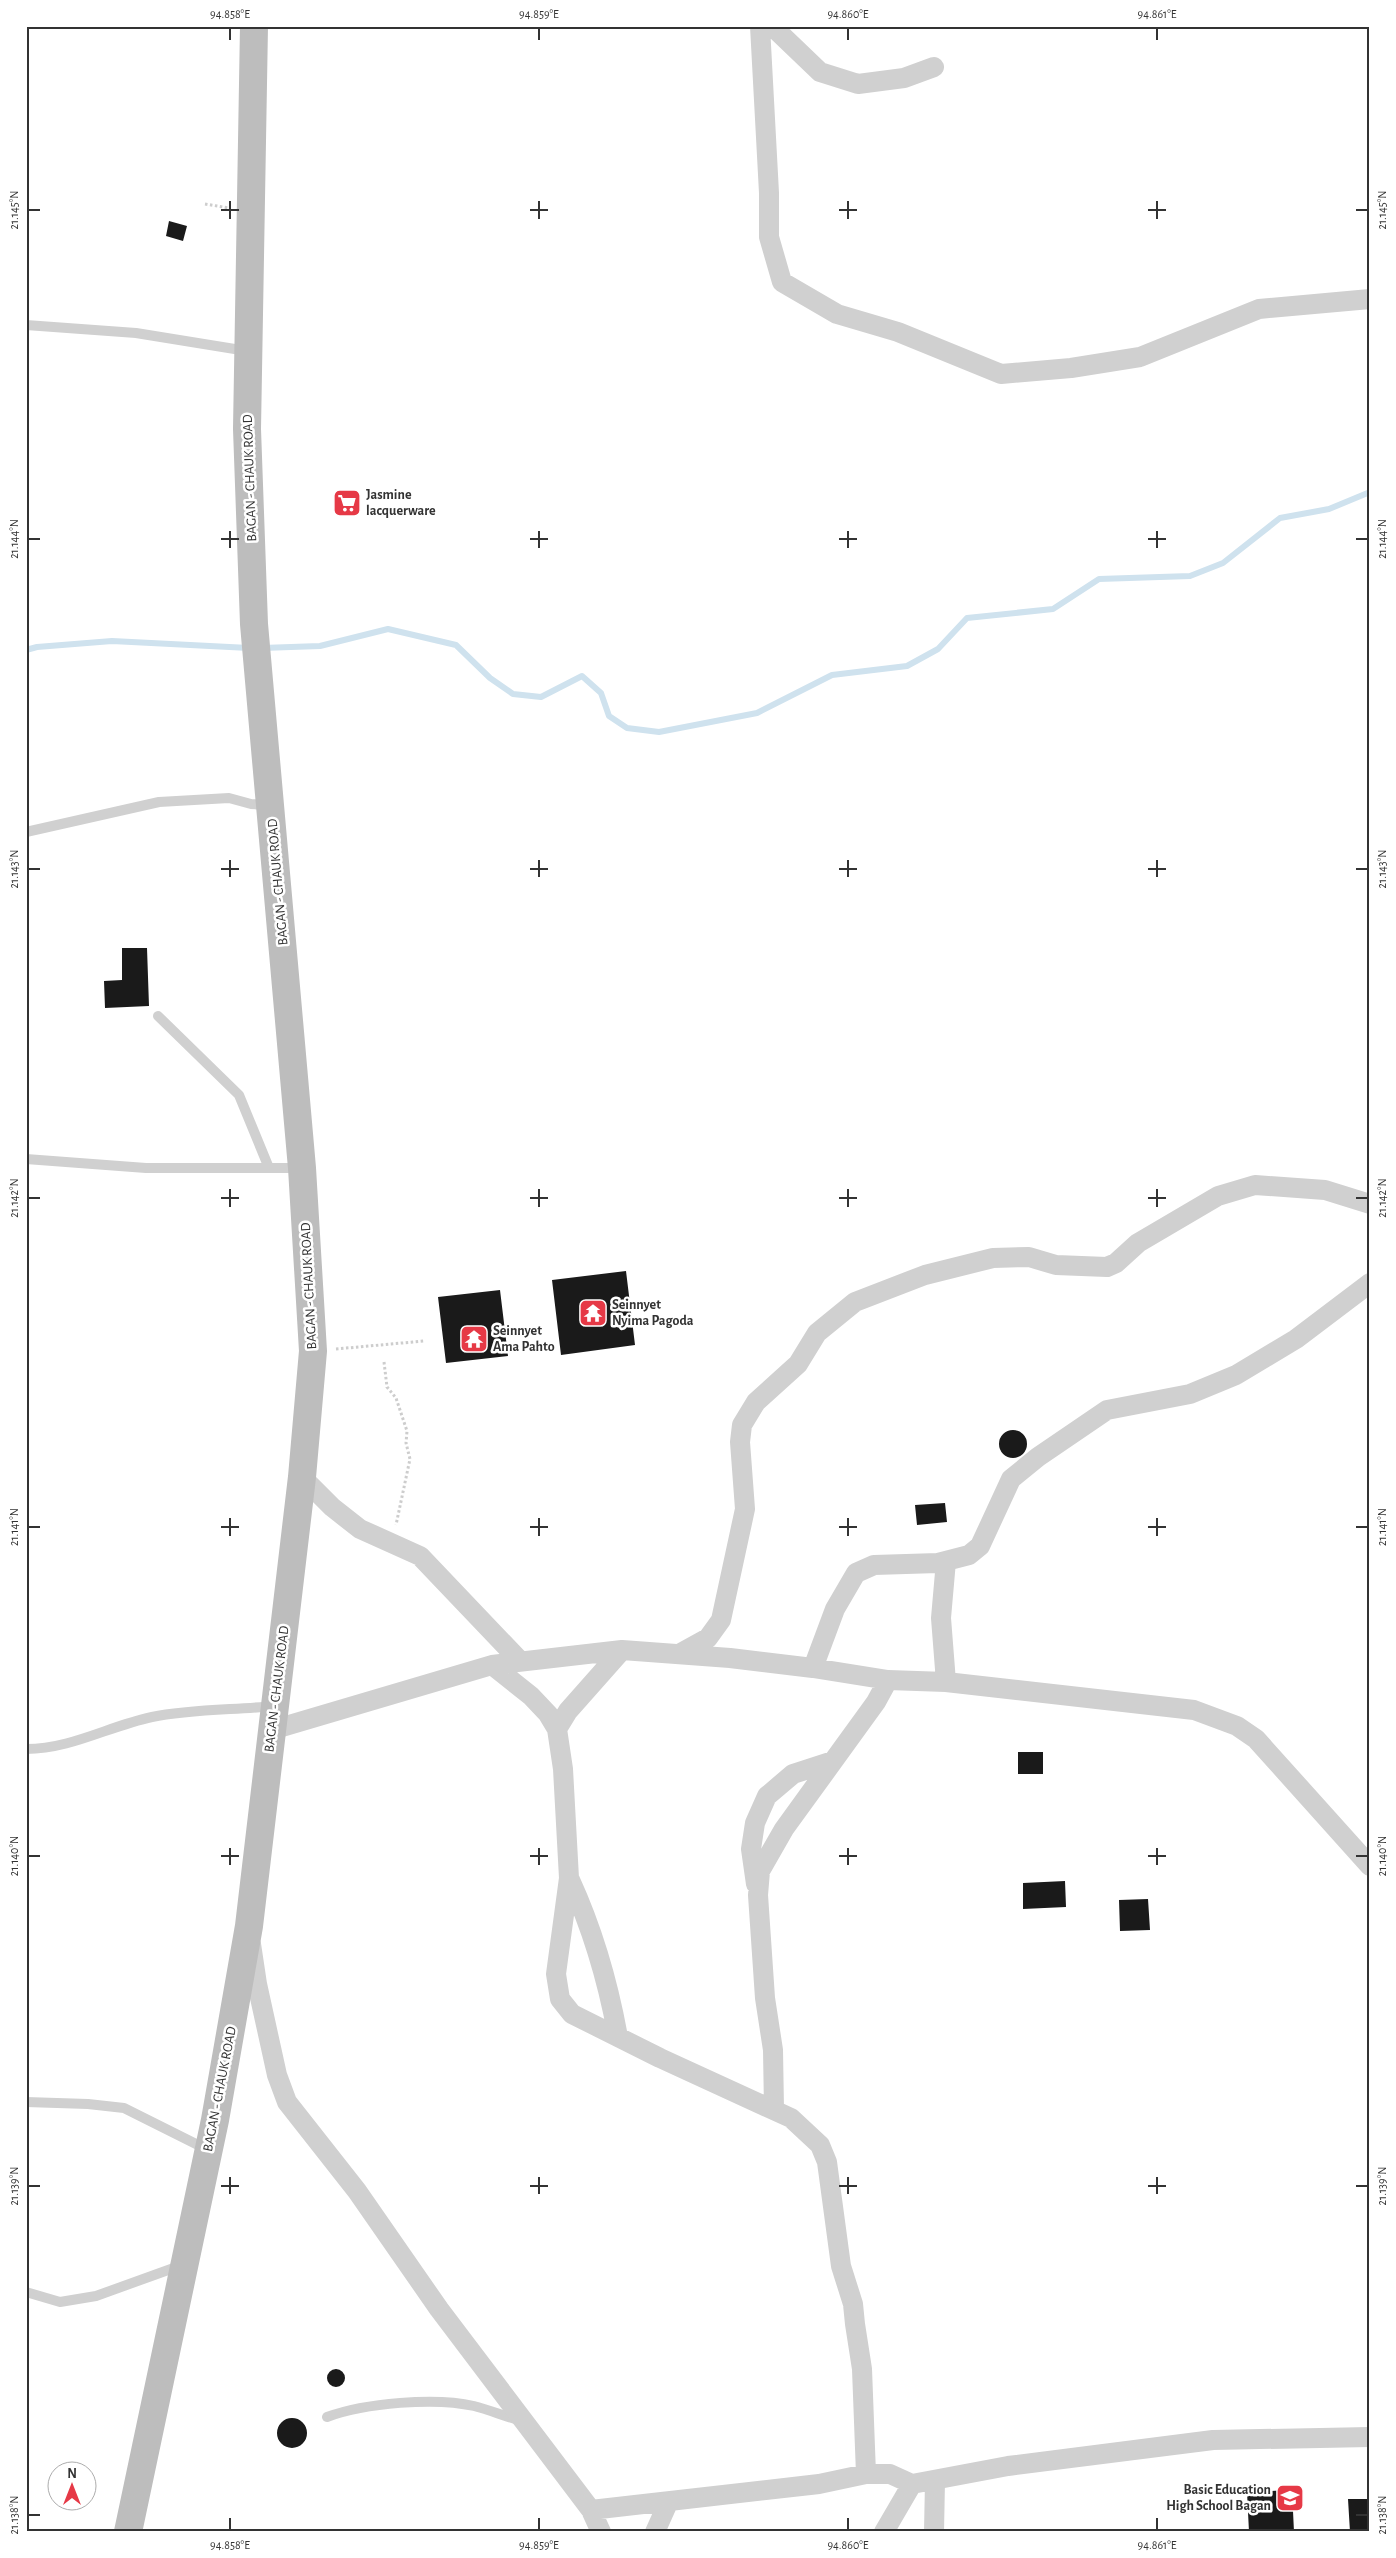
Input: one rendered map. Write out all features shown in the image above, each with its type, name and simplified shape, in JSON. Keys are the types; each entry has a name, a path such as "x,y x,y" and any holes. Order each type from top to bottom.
{"main road":[{"name":"BAGAN - CHAUK ROAD","path":"128,2532 209,2150 249,1926 302,1477 313,1351 302,1168 272,805 254,624 247,429 254,26"}],"street":[{"path":"760,26 769,193 769,238 782,282 836,314 898,332 1000,374 1071,368 1140,357 1259,309 1370,300"},
{"path":"772,26 820,72 858,84 904,78 934,67"},
{"path":"679,1654 708,1638 721,1620 745,1509 740,1442 742,1425 756,1402 798,1364 817,1332 855,1302 925,1274 993,1258 1029,1257 1056,1265 1107,1267 1116,1263 1138,1243 1218,1196 1255,1185 1325,1190 1370,1204"},
{"path":"813,1668 835,1609 856,1573 874,1565 946,1561 969,1555 980,1546 1011,1479 1038,1457 1107,1410 1190,1394 1236,1375 1296,1339 1370,1283"},
{"path":"302,1477 332,1507 360,1529 420,1556 521,1662"},
{"path":"946,1561 941,1618 946,1682"},
{"path":"557,1729 568,1711 622,1650"},
{"path":"274,1718 492,1665 622,1650 813,1668 888,1680 946,1682 1194,1710 1237,1726 1256,1739 1370,1866"},
{"path":"492,1665 531,1696 548,1714 557,1729 563,1769 569,1878 566,1914 556,1974 560,1999 572,2014 660,2058 791,2118 820,2145 827,2162 841,2266 853,2304 862,2369 866,2474"},
{"path":"758,1901 760,1871 769,1854 876,1702 888,1680"},
{"path":"774,2110 773,2050 765,1998 758,1901 751,1849 755,1823 767,1796 793,1774 833,1762"},
{"path":"569,1878 596,1946 610,1994 618,2037"},
{"path":"249,1926 264,2015 277,2075 287,2102 357,2192 439,2309 591,2510 601,2532"},
{"path":"591,2510 668,2503 827,2483 866,2474 890,2474 912,2484 1008,2466 1213,2440 1370,2437"},
{"path":"934,2532 935,2481"},
{"path":"884,2532 912,2484"},
{"path":"655,2532 668,2503"}],"lane":[{"path":"26,325 136,333 248,351"},
{"path":"26,832 158,802 229,798 251,804 272,805"},
{"path":"158,1016 240,1095 269,1168"},
{"path":"26,1159 146,1168 302,1168"},
{"path":"26,1748 78,1741 125,1724 154,1717 274,1718"},
{"path":"26,2102 88,2104 124,2108 209,2150"},
{"path":"26,2292 60,2302 96,2296 185,2264"},
{"path":"327,2417 366,2406 419,2402 473,2406 523,2422"}],"path":[{"path":"313,1351 424,1341"},
{"path":"384,1362 387,1387 396,1398 408,1431 406,1444 410,1459 392,1543"}],"building":[{"path":"169,221 187,226 183,241 166,236"},
{"path":"122,948 147,948 149,1006 105,1008 104,981 122,980"},
{"name":"Seinnyet Nyima Pagoda","path":"626,1271 635,1345 561,1355 552,1280"},
{"name":"Seinnyet Ama Pahto","path":"500,1290 508,1356 446,1363 438,1297"},
{"path":"1013,1430 1023,1434 1027,1444 1023,1454 1013,1458 1003,1454 999,1444 1003,1434"},
{"path":"945,1503 947,1522 917,1525 915,1505"},
{"path":"1018,1752 1043,1752 1043,1774 1018,1774"},
{"path":"1065,1881 1066,1907 1023,1909 1023,1883"},
{"path":"1148,1899 1150,1930 1120,1931 1119,1900"},
{"path":"336,2369 342,2372 345,2378 342,2384 336,2387 330,2384 327,2378 330,2372"},
{"path":"292,2418 303,2422 307,2433 303,2444 292,2448 281,2444 277,2433 281,2422"},
{"path":"1292,2490 1294,2532 1249,2532 1247,2492"},
{"path":"1348,2499 1370,2499 1370,2532 1350,2532"}],"waterway":[{"path":"262,648 320,646 388,629 456,645 490,678 513,694 541,697 582,676 601,693 609,716 627,728 659,732 757,713 832,675 907,666 938,649 967,618 1053,609 1099,579 1190,576 1223,563 1280,518 1329,509 1370,492"},
{"path":"26,650 37,647 112,641 249,648"}],"place":[{"name":"Jasmine lacquerware","path":"347,503"},
{"name":"Seinnyet Nyima Pagoda","path":"593,1313"},
{"name":"Seinnyet Ama Pahto","path":"474,1339"},
{"name":"Basic Education High School Bagan","path":"1290,2498"}]}
